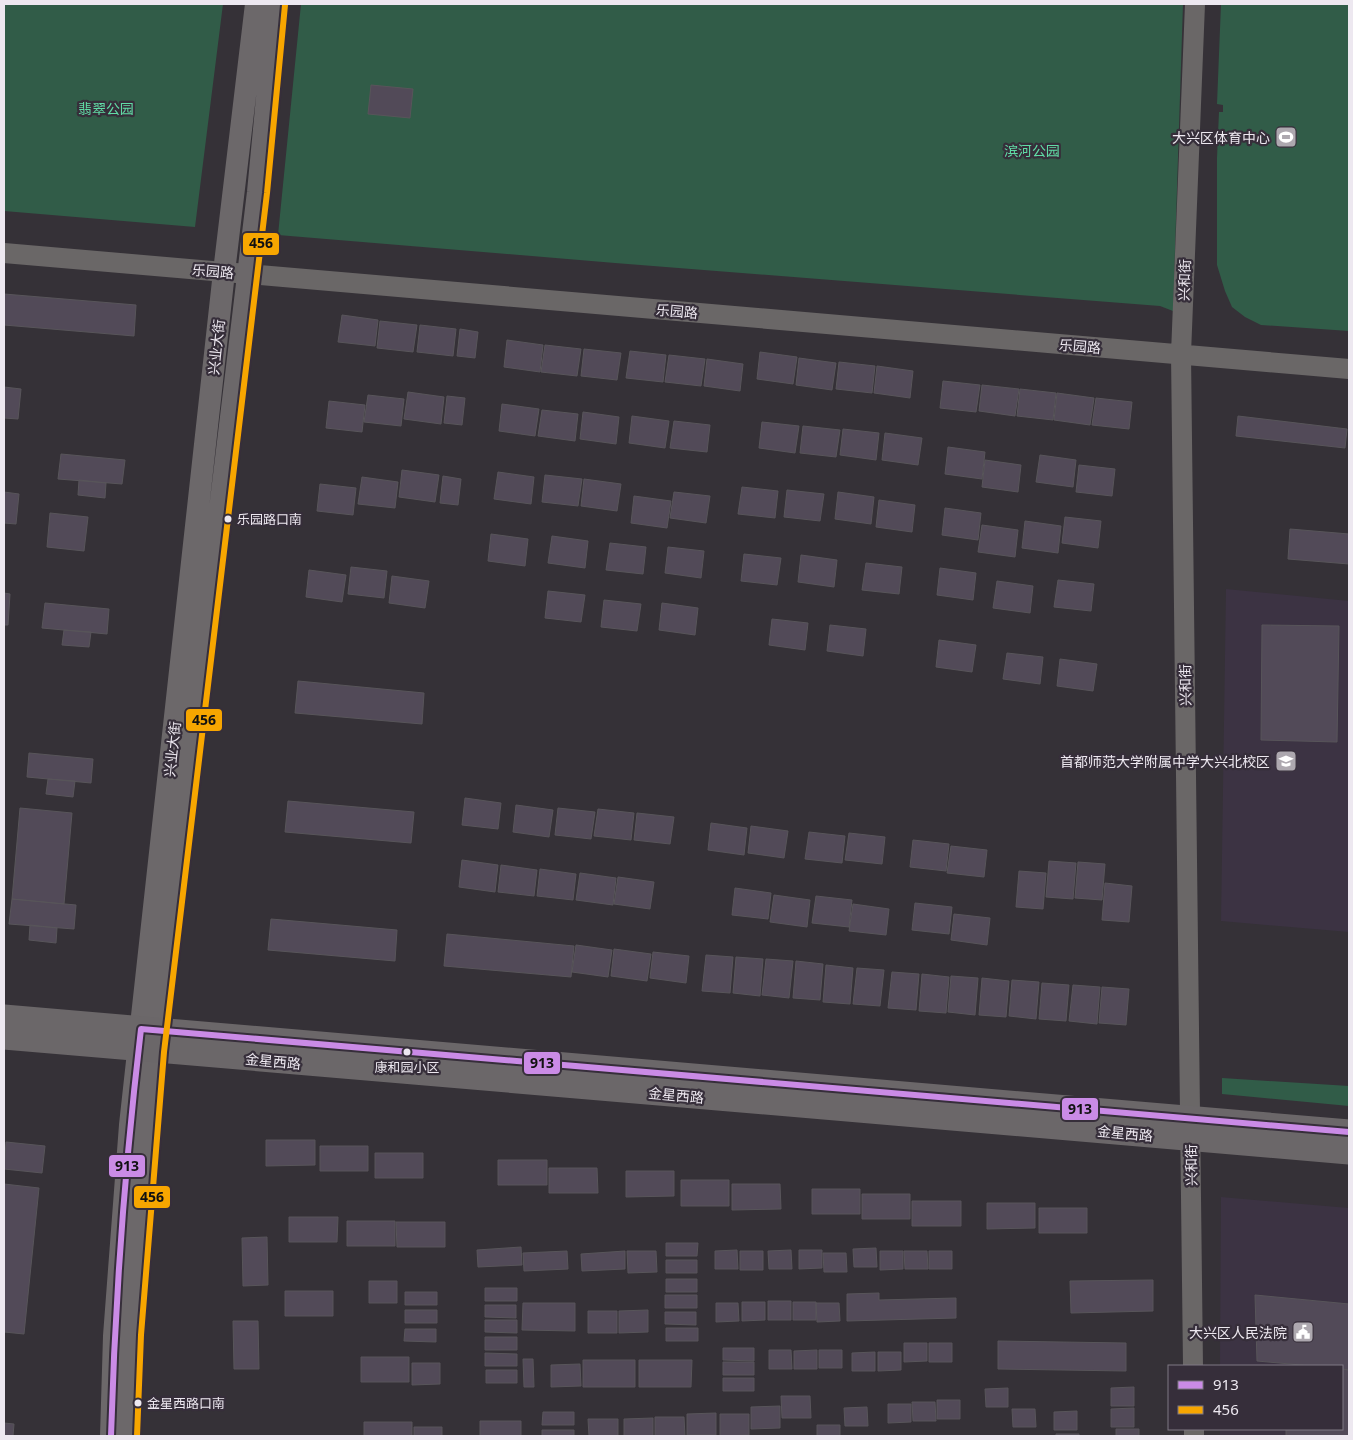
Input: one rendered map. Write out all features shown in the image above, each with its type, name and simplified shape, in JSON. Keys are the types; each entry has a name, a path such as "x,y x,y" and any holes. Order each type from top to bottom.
{"main road":[{"name":"兴业大街","path":"128,1436 148,1040 224,272 256,4"},
{"name":"兴业大街","path":"112,1436 114,1336 130,1125 148,1040 248,274 276,4"},
{"name":"金星西路","path":"4,1017 148,1040"},
{"name":"金星西路","path":"4,1037 148,1040 1190,1129 1349,1152"},
{"name":"金星西路","path":"1190,1129 1349,1132"}],"street":[{"name":"兴和街","path":"1193,1365 1181,354 1195,4"},
{"name":"乐园路","path":"4,253 1349,369"}],"shaded area":[{"name":"首都师范大学附属中学大兴北校区","path":"1226,589 1349,601 1349,932 1221,921"},
{"name":"大兴区人民法院","path":"1221,1197 1349,1208 1349,1436 1220,1436 1220,1430 1343,1430 1343,1365 1220,1365"}],"green space":[{"name":"翡翠公园","path":"4,4 223,4 195,227 4,211"},
{"name":"滨河公园","path":"301,4 1183,4 1173,311 1160,306 278,235"},
{"name":"大兴区体育中心","path":"1221,4 1349,4 1349,331 1261,325 1245,317 1232,307 1225,291 1217,265 1217,158 1219,112 1223,112 1223,105 1217,104"},
{"path":"1222,1078 1349,1086 1349,1106 1222,1094"}],"building":[{"path":"371,85 413,89 410,118 368,114"},
{"path":"4,294 136,305 134,336 4,325"},
{"path":"342,315 378,320 375,346 338,342"},
{"path":"380,321 417,325 413,352 377,348"},
{"path":"420,325 456,329 453,356 417,352"},
{"path":"460,329 478,332 475,358 457,356"},
{"path":"507,340 543,345 540,372 504,367"},
{"path":"545,345 581,349 577,376 541,372"},
{"path":"584,349 621,353 617,380 581,376"},
{"path":"630,351 666,355 663,382 626,378"},
{"path":"760,352 797,357 793,384 757,379"},
{"path":"669,355 705,359 701,386 665,382"},
{"path":"799,358 836,363 832,390 796,385"},
{"path":"707,359 743,364 740,391 704,386"},
{"path":"839,362 875,366 872,393 836,389"},
{"path":"877,366 913,371 910,398 874,393"},
{"path":"943,381 980,385 976,412 940,408"},
{"path":"982,385 1019,389 1015,416 979,411"},
{"path":"4,387 21,389 18,419 4,418"},
{"path":"1020,389 1056,393 1053,420 1017,416"},
{"path":"408,392 444,397 441,424 404,419"},
{"path":"1057,393 1094,398 1090,425 1054,420"},
{"path":"368,395 404,399 401,426 364,422"},
{"path":"447,396 465,398 462,425 444,423"},
{"path":"1096,398 1132,402 1129,429 1092,425"},
{"path":"329,401 365,405 362,432 326,428"},
{"path":"502,404 539,409 535,436 499,431"},
{"path":"542,410 578,414 575,441 538,436"},
{"path":"583,412 619,417 616,444 580,439"},
{"path":"632,416 669,421 665,448 629,443"},
{"path":"1238,416 1347,429 1345,448 1236,436"},
{"path":"674,421 710,425 707,452 670,448"},
{"path":"762,422 799,426 795,453 759,448"},
{"path":"803,426 840,430 836,457 800,453"},
{"path":"843,429 879,433 876,460 840,455"},
{"path":"885,433 922,438 918,465 882,460"},
{"path":"948,447 985,452 982,479 945,474"},
{"path":"61,454 125,460 122,484 58,479"},
{"path":"1040,455 1076,460 1073,487 1036,482"},
{"path":"985,460 1021,465 1018,492 982,487"},
{"path":"1079,465 1115,469 1112,496 1076,492"},
{"path":"402,470 439,475 435,502 399,497"},
{"path":"498,472 534,477 531,504 494,499"},
{"path":"545,475 582,479 578,506 542,502"},
{"path":"443,476 461,479 458,505 440,503"},
{"path":"362,477 398,482 395,508 358,504"},
{"path":"584,479 621,484 617,511 581,506"},
{"path":"79,480 106,483 105,498 78,495"},
{"path":"320,484 356,488 353,515 317,511"},
{"path":"742,487 778,491 775,518 738,514"},
{"path":"787,490 824,494 820,521 784,517"},
{"path":"4,492 19,494 16,524 4,523"},
{"path":"674,492 710,496 706,523 670,518"},
{"path":"838,492 874,497 871,524 835,519"},
{"path":"634,496 671,501 667,528 631,523"},
{"path":"879,500 915,505 912,532 876,527"},
{"path":"945,508 981,513 978,540 942,535"},
{"path":"50,513 88,517 84,551 47,547"},
{"path":"1065,517 1101,521 1098,548 1062,543"},
{"path":"1025,521 1061,526 1058,553 1022,548"},
{"path":"982,525 1018,530 1015,557 978,552"},
{"path":"1290,529 1349,534 1349,564 1288,559"},
{"path":"491,534 528,539 525,566 488,561"},
{"path":"552,536 588,541 585,568 548,563"},
{"path":"610,543 646,547 643,574 606,570"},
{"path":"668,547 704,551 701,578 665,573"},
{"path":"744,554 781,558 777,585 741,581"},
{"path":"801,555 837,560 834,587 798,582"},
{"path":"866,563 902,567 899,594 862,590"},
{"path":"351,567 387,571 384,598 348,594"},
{"path":"940,568 976,573 973,600 937,595"},
{"path":"309,570 346,575 342,602 306,597"},
{"path":"392,576 429,581 425,608 389,603"},
{"path":"1058,580 1094,584 1091,611 1054,607"},
{"path":"997,581 1033,586 1030,613 993,608"},
{"path":"548,591 585,595 581,622 545,618"},
{"path":"4,593 10,594 8,625 4,625"},
{"path":"604,600 641,604 637,631 601,627"},
{"path":"45,603 109,609 107,634 42,628"},
{"path":"662,603 698,608 695,635 659,630"},
{"path":"772,619 808,623 805,650 769,645"},
{"path":"830,625 866,629 863,656 827,651"},
{"path":"1262,625 1339,626 1337,742 1261,740"},
{"path":"64,630 91,632 89,647 62,645"},
{"path":"939,640 976,645 972,672 936,667"},
{"path":"1007,653 1043,657 1040,684 1003,679"},
{"path":"1060,659 1097,664 1093,691 1057,686"},
{"path":"298,681 424,693 422,724 295,713"},
{"path":"29,753 93,759 91,783 27,777"},
{"path":"48,779 75,781 73,797 46,794"},
{"path":"465,798 501,803 498,829 462,825"},
{"path":"288,801 414,812 411,843 285,832"},
{"path":"516,805 553,810 549,837 513,832"},
{"path":"20,808 72,813 64,904 12,899"},
{"path":"558,808 595,812 591,839 555,835"},
{"path":"598,809 634,813 631,840 594,836"},
{"path":"637,813 674,817 670,844 634,840"},
{"path":"711,823 747,828 744,855 708,850"},
{"path":"751,826 788,831 784,858 748,853"},
{"path":"809,832 845,836 842,863 805,859"},
{"path":"849,833 885,837 882,864 845,860"},
{"path":"913,840 949,844 946,871 910,867"},
{"path":"951,846 987,850 984,877 947,873"},
{"path":"462,860 498,865 495,892 459,887"},
{"path":"1049,861 1076,863 1073,899 1046,897"},
{"path":"1078,862 1105,864 1102,900 1075,898"},
{"path":"501,865 537,870 534,896 498,892"},
{"path":"540,869 576,874 573,900 537,896"},
{"path":"1019,871 1046,873 1043,909 1016,907"},
{"path":"580,873 616,878 613,905 576,900"},
{"path":"618,877 654,882 650,909 614,904"},
{"path":"1105,883 1132,886 1129,922 1102,920"},
{"path":"735,888 771,893 768,919 732,915"},
{"path":"774,895 810,900 807,927 770,922"},
{"path":"816,896 852,900 849,927 812,923"},
{"path":"12,899 76,905 74,929 9,924"},
{"path":"915,903 952,907 949,934 912,930"},
{"path":"853,904 889,909 886,935 849,931"},
{"path":"954,914 990,918 987,945 951,940"},
{"path":"271,919 397,930 395,961 268,950"},
{"path":"30,925 57,928 56,943 29,940"},
{"path":"447,934 574,946 571,977 444,966"},
{"path":"576,945 612,950 608,977 572,972"},
{"path":"614,949 651,954 647,981 611,976"},
{"path":"653,952 689,956 686,983 650,978"},
{"path":"706,955 733,957 730,993 702,991"},
{"path":"736,957 763,959 760,996 733,993"},
{"path":"766,959 793,961 789,998 762,995"},
{"path":"796,961 823,964 820,1000 793,998"},
{"path":"826,965 853,968 850,1004 823,1002"},
{"path":"857,968 884,970 880,1006 853,1004"},
{"path":"892,972 919,974 916,1010 888,1008"},
{"path":"922,974 949,977 946,1013 919,1011"},
{"path":"951,976 978,978 975,1015 948,1012"},
{"path":"982,978 1009,981 1006,1017 979,1015"},
{"path":"1012,980 1039,982 1036,1019 1009,1016"},
{"path":"1042,983 1069,985 1066,1021 1039,1019"},
{"path":"1073,985 1100,987 1097,1024 1069,1021"},
{"path":"1102,987 1129,989 1126,1025 1099,1023"},
{"path":"266,1140 315,1140 315,1165 266,1166"},
{"path":"6,1142 45,1146 42,1173 4,1169"},
{"path":"320,1146 368,1146 368,1171 320,1171"},
{"path":"375,1153 423,1153 423,1178 375,1178"},
{"path":"498,1160 547,1160 547,1185 498,1185"},
{"path":"549,1168 597,1168 598,1193 549,1193"},
{"path":"626,1171 674,1171 674,1196 626,1197"},
{"path":"681,1180 729,1180 729,1206 681,1206"},
{"path":"4,1184 39,1188 24,1334 4,1332"},
{"path":"732,1184 780,1184 781,1209 732,1210"},
{"path":"812,1189 860,1189 860,1214 812,1214"},
{"path":"862,1194 910,1194 910,1219 862,1219"},
{"path":"912,1201 961,1201 961,1226 912,1226"},
{"path":"987,1203 1035,1203 1035,1228 987,1229"},
{"path":"1039,1208 1087,1208 1087,1233 1039,1233"},
{"path":"289,1217 338,1217 337,1242 289,1242"},
{"path":"347,1221 395,1221 395,1246 347,1246"},
{"path":"396,1222 445,1222 445,1247 397,1247"},
{"path":"267,1237 268,1285 243,1286 242,1238"},
{"path":"666,1243 698,1243 697,1256 666,1256"},
{"path":"521,1247 522,1265 478,1267 477,1250"},
{"path":"876,1248 877,1267 854,1267 853,1249"},
{"path":"737,1250 738,1269 715,1269 715,1251"},
{"path":"791,1250 792,1269 769,1269 768,1251"},
{"path":"799,1250 822,1250 822,1268 799,1269"},
{"path":"567,1251 568,1269 524,1271 523,1253"},
{"path":"625,1251 625,1269 582,1271 581,1254"},
{"path":"627,1251 656,1251 657,1272 628,1273"},
{"path":"740,1251 763,1251 763,1270 740,1270"},
{"path":"880,1251 903,1251 903,1269 880,1270"},
{"path":"904,1251 927,1251 928,1269 905,1269"},
{"path":"929,1251 952,1251 952,1269 929,1269"},
{"path":"823,1253 846,1253 847,1272 824,1272"},
{"path":"666,1260 697,1260 697,1273 666,1273"},
{"path":"666,1279 697,1279 697,1292 666,1292"},
{"path":"1153,1280 1153,1311 1071,1313 1070,1281"},
{"path":"369,1281 397,1281 397,1303 369,1303"},
{"path":"485,1288 517,1288 517,1301 485,1301"},
{"path":"285,1291 333,1291 333,1316 285,1316"},
{"path":"405,1292 437,1292 437,1305 405,1305"},
{"path":"879,1293 879,1300 956,1298 956,1318 847,1321 847,1294"},
{"path":"665,1295 697,1295 697,1308 665,1308"},
{"name":"大兴区人民法院","path":"1255,1295 1349,1304 1349,1370 1343,1369 1343,1365 1301,1365 1257,1361"},
{"path":"768,1301 791,1301 791,1320 768,1320"},
{"path":"742,1302 765,1302 765,1320 742,1321"},
{"path":"793,1302 816,1302 816,1320 793,1320"},
{"path":"523,1303 575,1303 575,1331 522,1330"},
{"path":"716,1303 738,1303 739,1321 716,1322"},
{"path":"816,1303 839,1303 840,1321 817,1322"},
{"path":"485,1305 516,1305 516,1318 485,1317"},
{"path":"405,1310 437,1310 437,1323 405,1323"},
{"path":"648,1310 648,1332 619,1333 619,1311"},
{"path":"588,1311 617,1311 617,1333 588,1333"},
{"path":"665,1312 696,1312 696,1325 665,1324"},
{"path":"485,1320 517,1320 517,1333 485,1332"},
{"path":"233,1321 258,1321 259,1369 234,1369"},
{"path":"666,1328 698,1328 698,1341 666,1341"},
{"path":"405,1329 436,1329 436,1342 404,1341"},
{"path":"485,1337 517,1337 517,1350 485,1350"},
{"path":"998,1341 1126,1343 1126,1371 998,1369"},
{"path":"904,1343 927,1343 927,1361 904,1362"},
{"path":"929,1343 952,1343 952,1362 929,1362"},
{"path":"723,1348 754,1348 754,1361 723,1360"},
{"path":"769,1350 791,1350 792,1369 769,1369"},
{"path":"817,1350 817,1369 794,1369 794,1351"},
{"path":"819,1350 842,1350 842,1368 819,1368"},
{"path":"875,1352 875,1371 852,1371 852,1353"},
{"path":"878,1352 901,1352 901,1370 878,1371"},
{"path":"485,1353 517,1354 517,1366 485,1366"},
{"path":"361,1357 409,1357 409,1382 361,1382"},
{"path":"523,1359 533,1359 534,1387 524,1387"},
{"path":"583,1360 635,1360 635,1387 583,1387"},
{"path":"639,1360 692,1360 691,1387 639,1387"},
{"path":"723,1362 754,1362 754,1375 723,1375"},
{"path":"412,1363 440,1363 440,1384 412,1385"},
{"path":"580,1364 581,1386 551,1387 551,1365"},
{"path":"1343,1369 1349,1370 1349,1436 1286,1436 1286,1430 1343,1430"},
{"path":"486,1370 517,1370 517,1383 486,1383"},
{"path":"723,1378 754,1378 754,1391 723,1391"},
{"path":"1134,1387 1134,1406 1111,1406 1111,1388"},
{"path":"1008,1388 1008,1407 986,1407 985,1389"},
{"path":"781,1396 810,1396 811,1418 782,1418"},
{"path":"937,1400 960,1400 960,1419 937,1419"},
{"path":"912,1402 935,1402 936,1421 913,1421"},
{"path":"888,1404 911,1404 911,1422 888,1423"},
{"path":"780,1406 780,1428 751,1429 751,1407"},
{"path":"867,1407 868,1426 845,1426 844,1408"},
{"path":"1134,1408 1134,1427 1111,1427 1111,1409"},
{"path":"1012,1409 1035,1409 1036,1427 1013,1427"},
{"path":"1077,1411 1077,1430 1054,1430 1054,1412"},
{"path":"543,1412 574,1412 574,1425 542,1425"},
{"path":"716,1413 716,1435 687,1435 687,1414"},
{"path":"720,1414 749,1414 749,1435 720,1436"},
{"path":"655,1417 684,1417 685,1436 655,1436"},
{"path":"653,1418 653,1436 624,1436 624,1419"},
{"path":"588,1419 618,1419 618,1436 589,1436"},
{"path":"480,1421 521,1421 521,1436 480,1436"},
{"path":"364,1422 412,1422 412,1436 364,1436"},
{"path":"4,1423 14,1424 13,1436 4,1436"},
{"path":"817,1425 840,1425 840,1436 817,1436"},
{"path":"414,1427 442,1427 442,1436 414,1436"},
{"path":"1116,1429 1139,1429 1139,1436 1116,1436"},
{"path":"542,1430 574,1430 574,1436 542,1436"},
{"path":"1056,1434 1079,1434 1079,1436 1056,1436"}],"transit line":[{"name":"456","path":"137,1436 141,1335 164,1052 267,193 285,5"},
{"name":"913","path":"111,1436 121,1232 141,1029 1349,1132"}],"place":[{"name":"大兴区体育中心","path":"1286,137"},
{"name":"乐园路口南","path":"228,519"},
{"name":"首都师范大学附属中学大兴北校区","path":"1286,761"},
{"name":"康和园小区","path":"407,1052"},
{"name":"大兴区人民法院","path":"1303,1332"},
{"name":"金星西路口南","path":"138,1403"}]}
